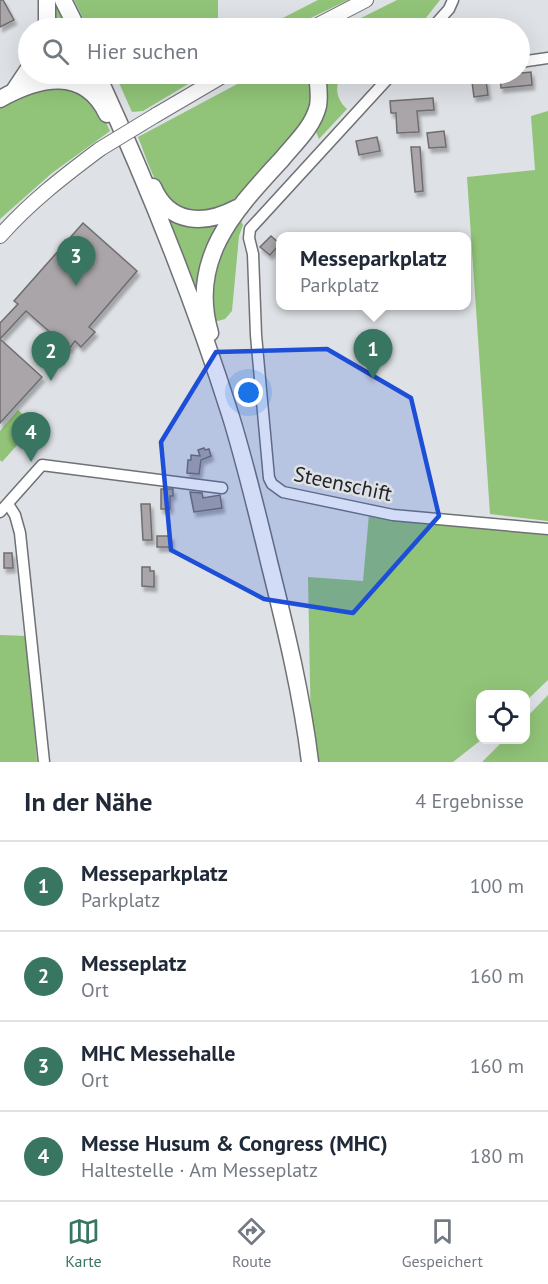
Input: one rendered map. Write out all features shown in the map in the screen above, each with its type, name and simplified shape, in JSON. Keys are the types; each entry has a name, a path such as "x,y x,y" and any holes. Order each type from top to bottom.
{"highway":[{"path":"47,0 47,18"},
{"path":"63,0 72,18"},
{"path":"7,95 18,82"},
{"path":"7,95 37,84"},
{"path":"78,84 102,103 125,152 138,151 161,200 175,213 187,218 210,219 238,207"},
{"path":"102,84 133,153 199,324 231,417 279,605 310,762"},
{"path":"231,417 231,403 207,322 205,299 210,261 216,244 238,207 304,134 317,107 318,84"}],"main road":[{"path":"331,18 366,0"},
{"path":"0,236 50,187 100,149 208,84"}],"street":[{"path":"441,18 453,0"},
{"path":"530,60 548,58"},
{"name":"Steenschift","path":"385,84 250,229 256,335 269,478 276,489 283,492 393,515 548,529"},
{"path":"44,762 20,533 15,514 4,508 42,465 222,488"}],"highlighted area":[{"path":"327,349 411,398 439,516 353,613 264,599 171,550 161,442 216,352"}],"green space":[{"path":"57,0 66,18 50,18 51,4"},
{"path":"74,0 218,0 218,18 83,18"},
{"path":"318,0 348,0 311,18 283,18"},
{"path":"397,0 440,0 426,18 361,18"},
{"path":"64,84 99,107 110,131 52,173 0,219 0,104"},
{"path":"119,84 188,84 143,111 132,112"},
{"path":"237,84 309,84 310,86 310,108 295,134 252,184 234,199 213,209 188,210 175,205 168,199 157,183 138,137"},
{"path":"327,84 338,84 337,92 340,101 347,109 319,139 316,132 327,100"},
{"path":"548,111 548,521 490,514 467,177 535,170 531,116"},
{"path":"161,210 190,226 204,227 222,223 199,312"},
{"path":"240,219 243,225 239,236 232,311 225,319 214,322 215,281 221,255"},
{"path":"18,410 35,425 2,462 0,460 0,431"},
{"path":"369,514 548,532 548,680 530,697 530,690 476,690 476,744 453,762 315,762 311,734 308,577 363,581"},
{"path":"0,635 27,636 37,762 0,762"},
{"path":"548,695 548,762 482,762 500,744 530,744 530,714"}],"building":[{"path":"0,0 3,0 14,20 0,27"},
{"path":"530,72 532,85 501,88 501,84 530,84"},
{"path":"472,84 487,84 488,95 474,97"},
{"path":"433,98 434,110 417,111 419,132 397,133 396,113 391,113 390,101"},
{"path":"444,131 446,147 429,148 427,133"},
{"path":"377,137 380,151 359,155 356,141"},
{"path":"411,147 420,147 423,191 415,192"},
{"path":"83,223 137,271 89,327 95,332 81,347 75,341 69,349 26,311 0,339 0,323 18,304 14,301"},
{"path":"271,236 276,240 276,248 270,255 260,247"},
{"path":"0,339 42,377 0,423"},
{"path":"209,449 211,456 201,460 199,474 187,473 188,460 191,460 191,455 200,456 198,450"},
{"path":"161,489 173,489 173,496 170,496 170,509 161,509"},
{"path":"190,492 202,493 203,498 220,495 222,508 194,512"},
{"path":"141,504 150,504 152,540 143,540"},
{"path":"157,536 171,536 171,547 157,547"},
{"path":"4,553 12,553 13,568 4,568"},
{"path":"142,567 150,567 150,571 154,571 154,587 142,586"}],"place":[{"name":"MHC Messehalle","path":"76,286"},
{"name":"Messeparkplatz","path":"373,379"},
{"name":"Messeplatz","path":"51,381"},
{"name":"Messe Husum & Congress (MHC)","path":"31,462"}]}
